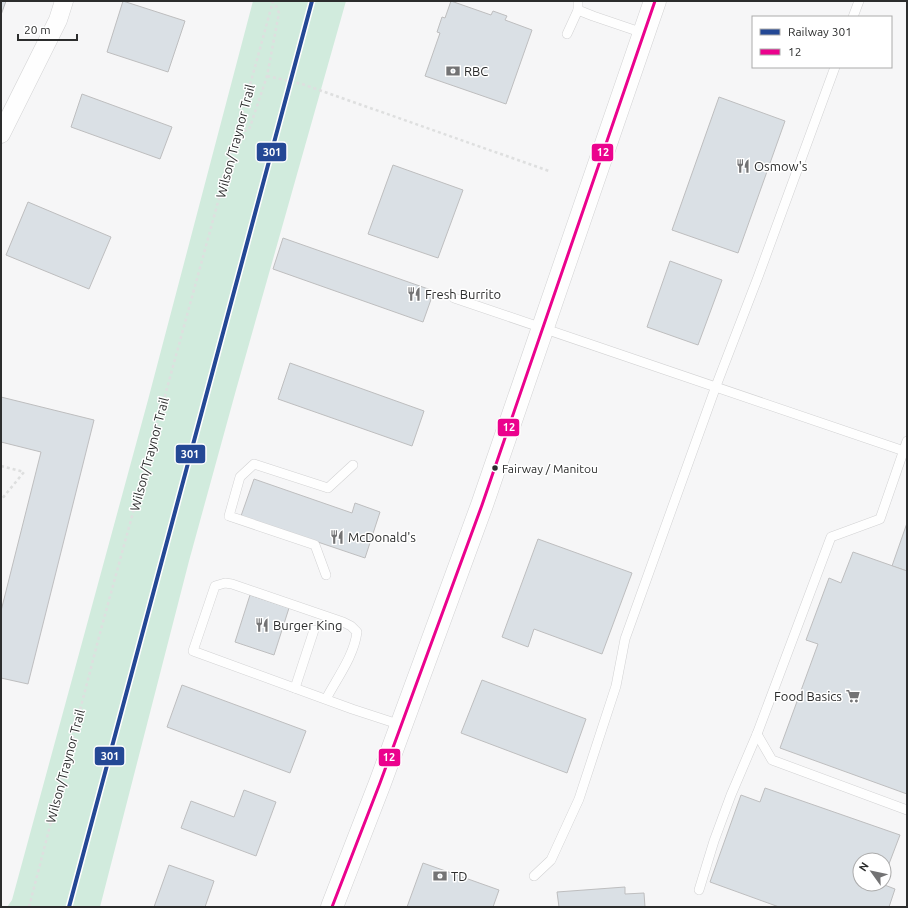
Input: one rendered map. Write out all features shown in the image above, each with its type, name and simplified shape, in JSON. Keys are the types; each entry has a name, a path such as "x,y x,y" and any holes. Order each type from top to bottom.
{"main road":[{"path":"337,902 482,505 655,1"}],"street":[{"path":"1,134 58,20 64,1"}],"lane":[{"path":"853,16 859,1"},
{"path":"567,34 578,5 592,16 643,34"},
{"path":"534,876 551,860 579,799 616,686 625,639 716,386 758,277 835,68"},
{"path":"454,298 904,451"},
{"path":"698,890 731,795 757,734 831,537 880,519 907,441"},
{"path":"326,575 315,545 228,516 240,477 254,464 328,488 352,466"},
{"path":"326,699 352,652 356,642 357,632 344,622 232,584 225,583 215,586 193,651 326,699 402,725"},
{"path":"295,688 314,630"},
{"path":"757,734 772,760 907,810"}],"path":[{"path":"238,132 249,130 267,76 279,13 273,1"},
{"name":"Wilson/Traynor Trail","path":"29,907 102,625 273,1"},
{"path":"267,76 321,91 549,171"},
{"path":"1,466 24,472 1,500"}],"green space":[{"path":"253,1 346,1 189,561 100,907 7,907 12,900 148,400"}],"building":[{"path":"1,1 6,1 1,15"},
{"path":"123,1 185,21 168,72 107,52"},
{"path":"451,1 491,15 493,11 507,16 505,20 532,30 506,104 425,76 440,33 437,32 442,17 445,18"},
{"path":"82,94 172,127 160,159 71,127"},
{"path":"719,97 785,121 738,253 672,230"},
{"path":"393,165 463,190 438,258 368,234"},
{"path":"28,202 111,237 89,289 6,255"},
{"path":"283,238 434,291 423,322 273,269"},
{"path":"670,261 722,280 698,345 647,327"},
{"path":"290,363 424,411 412,446 278,399"},
{"path":"1,397 94,420 28,684 1,678 1,611 41,452 1,442"},
{"name":"McDonald's","path":"254,479 352,513 355,503 380,512 365,558 241,516"},
{"path":"907,523 907,571 892,566"},
{"path":"538,539 632,573 602,654 534,629 528,647 502,637"},
{"name":"Food Basics","path":"853,552 907,571 907,794 780,748 818,644 806,640 829,578 841,583"},
{"name":"Burger King","path":"250,595 289,608 274,655 235,642"},
{"path":"482,680 586,719 567,773 461,733"},
{"path":"182,685 306,731 290,773 167,727"},
{"path":"765,788 900,835 892,856 892,852 852,852 852,892 892,892 892,888 895,889 889,907 779,907 710,882 741,795 760,802"},
{"path":"244,790 276,802 256,856 181,828 191,801 234,817"},
{"name":"TD","path":"423,863 499,890 493,907 407,907"},
{"path":"169,865 214,881 205,907 154,907"},
{"path":"625,887 625,894 644,893 645,907 559,907 557,892"}],"rail line":[{"name":"301","path":"69,907 312,1"}],"transit line":[{"name":"12","path":"332,907 380,783 482,505 655,1"}],"place":[{"name":"RBC","path":"453,71"},
{"name":"Osmow's","path":"743,166"},
{"name":"Fresh Burrito","path":"414,294"},
{"name":"Fairway / Manitou","path":"495,468"},
{"name":"McDonald's","path":"337,537"},
{"name":"Burger King","path":"262,625"},
{"name":"Food Basics","path":"853,696"},
{"name":"TD","path":"440,876"}]}
